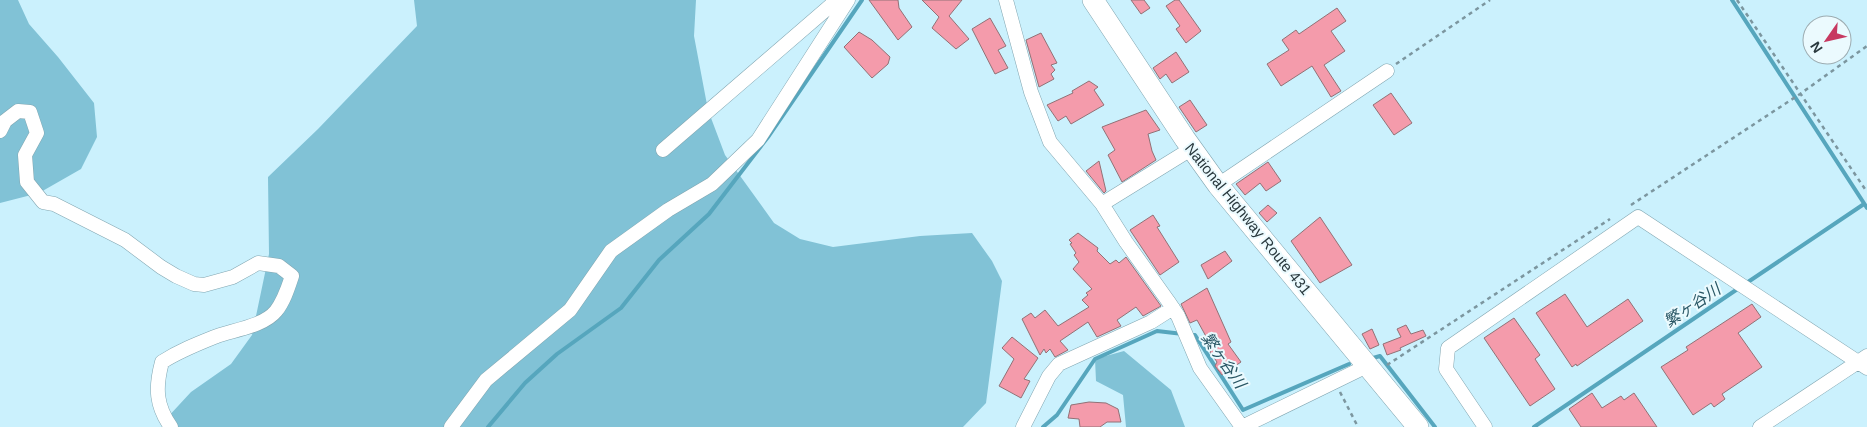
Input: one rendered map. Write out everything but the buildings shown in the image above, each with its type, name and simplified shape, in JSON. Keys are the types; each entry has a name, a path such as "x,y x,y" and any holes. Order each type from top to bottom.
{"highway":[{"name":"National Highway Route 431","path":"1093,0 1191,148 1218,185 1369,365 1418,427"}],"street":[{"path":"662,150 837,0"},
{"path":"452,427 486,380 570,310 611,251 668,210 712,184 758,140 848,0"},
{"path":"1006,0 1031,92 1050,142 1102,204 1126,242 1173,308 1200,368 1242,427 1369,365"},
{"path":"1218,185 1387,70"},
{"path":"0,131 6,121 18,111 30,112 37,133 25,155 27,182 43,202 54,204 118,236 176,276 194,284 204,285 233,277 258,263 279,266 292,276 284,297 275,312 256,324 178,352 162,362 158,377 157,400 171,427"},
{"path":"1102,204 1191,148"},
{"path":"1486,427 1446,369 1448,348 1638,217 1750,291 1864,362 1760,427"},
{"path":"1023,427 1049,376 1059,364 1151,322 1173,308"}],"path":[{"path":"1387,70 1490,0"},
{"path":"1737,0 1867,192"},
{"path":"1335,382 1358,427"}],"shaded area":[{"path":"0,0 18,0 29,24 94,103 97,137 81,169 39,193 0,203"},
{"path":"414,0 696,0 694,36 708,110 725,155 774,223 800,239 833,247 920,236 972,233 992,261 1002,281 986,403 963,427 165,427 166,419 191,392 231,364 252,335 269,254 268,177 318,129 417,26"},
{"path":"1124,351 1171,390 1185,427 1126,427 1123,395 1096,381 1095,359"}],"waterway":[{"path":"488,427 525,383 557,354 621,308 659,260 709,214 768,137 862,0"},
{"path":"1732,0 1867,208"},
{"name":"繁ヶ谷川","path":"1745,284 1864,204"},
{"name":"繁ヶ谷川","path":"1534,427 1739,288"},
{"name":"繁ヶ谷川","path":"1043,427 1057,415 1095,359 1157,331 1183,334"},
{"name":"繁ヶ谷川","path":"1190,335 1195,335 1243,410 1349,364"},
{"name":"繁ヶ谷川","path":"1373,358 1380,356 1435,427"}]}
